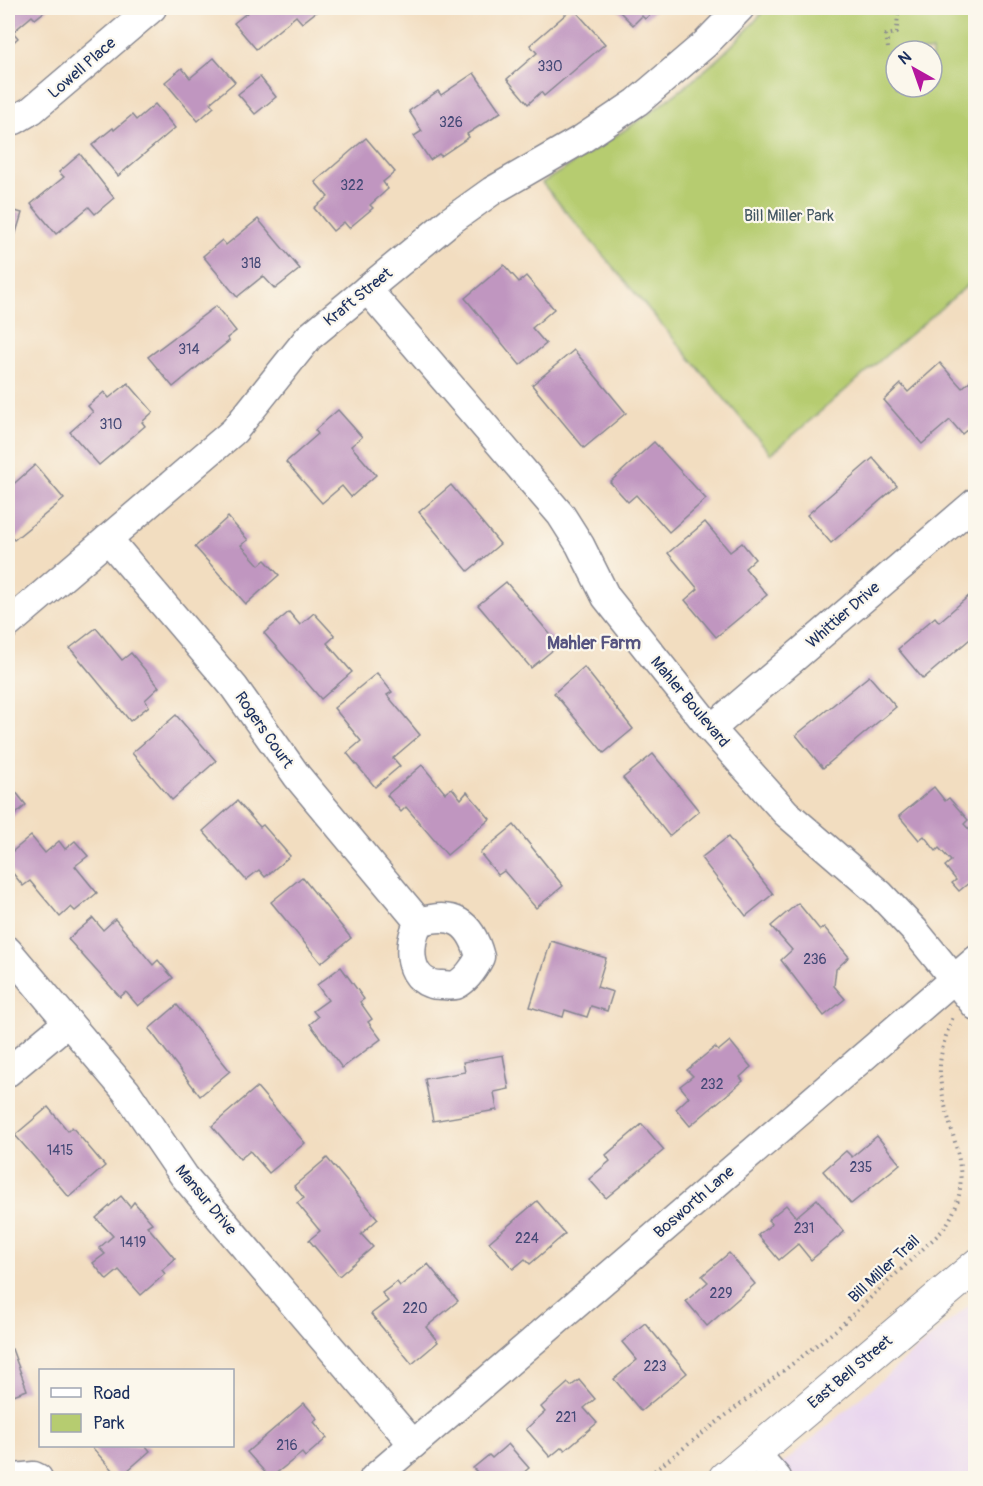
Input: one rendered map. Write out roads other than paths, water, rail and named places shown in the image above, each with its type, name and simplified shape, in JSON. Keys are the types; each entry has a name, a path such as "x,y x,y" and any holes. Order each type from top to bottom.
{"main road":[{"name":"East Bell Street","path":"725,1479 975,1266"}],"street":[{"name":"Lowell Place","path":"8,121 32,111 152,8"},
{"name":"Kraft Street","path":"8,624 234,431 309,337 492,191 582,139 636,102 705,44 740,8"},
{"name":"Mahler Boulevard","path":"367,289 561,515 580,545 606,597 711,729 786,813 880,894 915,931 975,1005"},
{"name":"Whittier Drive","path":"711,729 975,502"},
{"name":"Rogers Court","path":"108,539 234,687 297,776 419,922"},
{"name":"Mansur Drive","path":"8,951 126,1091 184,1176 413,1444"},
{"name":"Bosworth Lane","path":"374,1479 975,960"},
{"path":"8,1072 68,1022"},
{"path":"755,1453 777,1479"},
{"path":"15,1479 34,1476 38,1479"}],"district":[{"name":"Mahler Farm","path":"594,643"}],"park label":[{"name":"Bill Miller Park","path":"789,216"}]}
